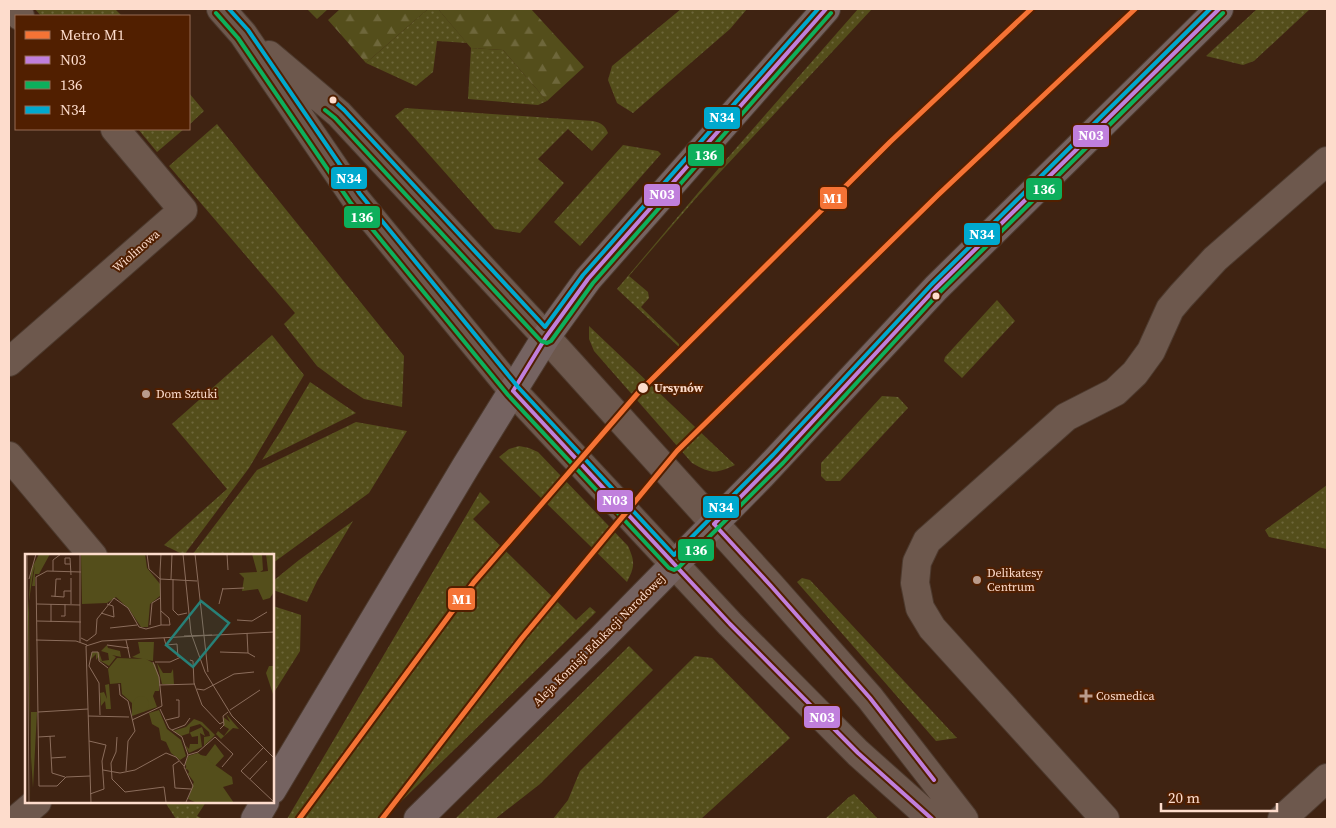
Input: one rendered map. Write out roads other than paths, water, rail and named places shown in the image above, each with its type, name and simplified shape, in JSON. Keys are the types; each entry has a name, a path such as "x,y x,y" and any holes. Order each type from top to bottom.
{"main road":[{"path":"274,787 466,466 546,338 588,279 826,9"},
{"name":"Aleja Komisji Edukacji Narodowej","path":"418,819 535,705 778,459 936,288 1219,9"},
{"path":"255,819 264,803"}],"street":[{"path":"221,9 243,34 355,198 513,391 730,624 858,753 932,819"},
{"path":"243,34 339,114 546,338 870,698 964,819"},
{"name":"Wiolinowa","path":"9,362 183,210 116,130"},
{"path":"1105,819 932,628 920,608 915,583 917,562 927,541 1066,417 1115,392 1135,373 1151,351 1170,310 1192,283 1215,259 1327,161"},
{"path":"13,461 91,554"},
{"path":"1282,819 1327,778"},
{"path":"16,819 36,803"}],"metro line":[{"name":"M1","path":"299,819 474,582 638,393 890,142 1031,9"},
{"name":"M1","path":"382,819 522,638 677,451 938,195 1135,9"}],"place":[{"name":"Ursynów","path":"643,388"},
{"name":"Dom Sztuki","path":"146,394"},
{"name":"Delikatesy Centrum","path":"977,580"},
{"name":"Cosmedica","path":"1086,696"}]}
